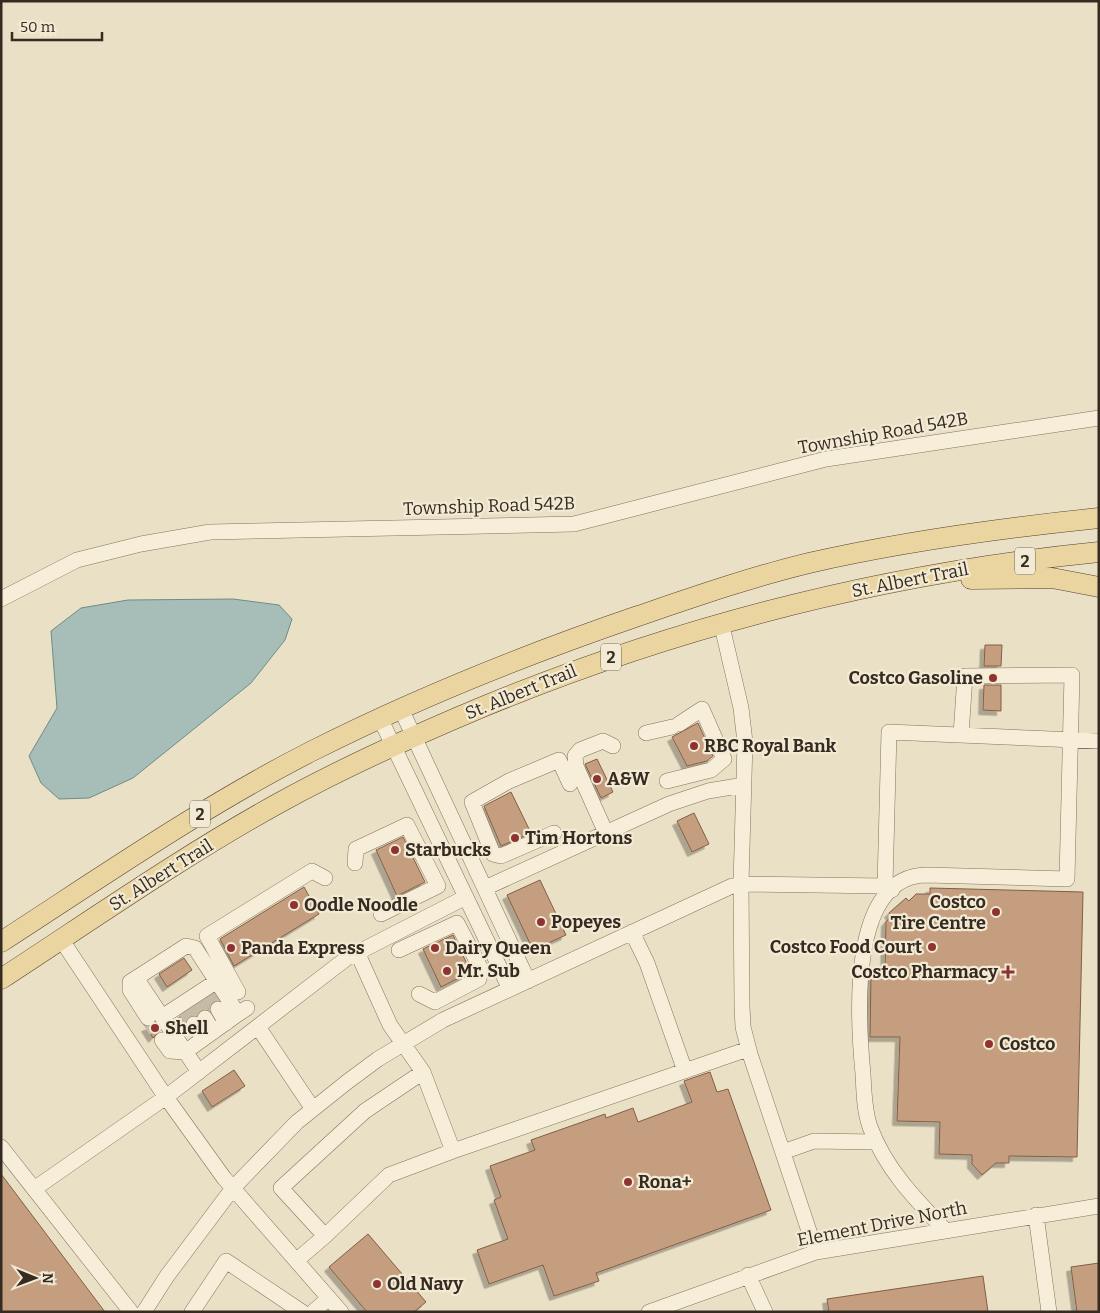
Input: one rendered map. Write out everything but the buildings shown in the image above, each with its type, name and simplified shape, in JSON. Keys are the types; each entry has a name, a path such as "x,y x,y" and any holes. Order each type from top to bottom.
{"main road":[{"name":"St. Albert Trail","path":"1,942 228,797 312,751 380,718 528,655 597,629 806,564 929,539 1099,518"},
{"name":"St. Albert Trail","path":"1,979 165,871 272,807 412,736 578,668 721,622 856,590 951,571 1099,552"},
{"path":"951,571 964,579 1052,578 1099,587"}],"street":[{"name":"Township Road 542B","path":"1,599 77,560 141,544 210,532 574,524 826,459 1099,418"},
{"path":"721,622 742,717 745,742 741,884 742,1006 748,1049 816,1252"},
{"path":"144,1312 167,1276 233,1188 297,1122 347,1082 403,1044 443,1020 719,892 741,884 888,888 910,876 918,875 1067,879 1072,675 965,676 960,735"},
{"path":"401,709 528,981"},
{"path":"646,733 675,726 702,709 724,759 711,770 666,782"},
{"path":"380,718 510,989"},
{"path":"945,1230 898,1179 876,1142 867,1118 859,1033 860,972 872,917 888,888 889,732 1099,741"},
{"path":"606,833 576,766 575,756 580,750 603,741 613,746"},
{"path":"554,833 501,856 493,854 472,802 509,781 559,760 570,784"},
{"path":"485,888 669,804 700,794 744,785"},
{"path":"355,863 356,849 407,826 438,886 381,914"},
{"path":"238,992 207,936 312,871 325,878"},
{"path":"34,1189 166,1097 346,958 466,897"},
{"path":"399,950 457,922 481,969 479,979 434,1002 419,994"},
{"path":"632,932 647,963 685,1071"},
{"path":"61,939 166,1097 233,1188 341,1312"},
{"path":"198,997 195,948 190,946 186,946 136,978 155,1017 185,1052 199,1072"},
{"path":"358,952 390,1024 424,1072 453,1151"},
{"path":"155,1017 198,997 243,1011 185,1052 170,1051 162,1040"},
{"path":"214,1031 218,1009"},
{"path":"199,1021 214,1031"},
{"path":"258,1027 313,1109"},
{"path":"296,1260 325,1236 389,1175 748,1049"},
{"path":"325,1236 281,1188 365,1111 424,1072"},
{"path":"784,1152 814,1142 876,1142"},
{"path":"1,1148 131,1312"},
{"name":"Element Drive North","path":"649,1312 816,1252 1099,1206"},
{"path":"1036,1215 1049,1312"},
{"path":"192,1312 226,1261 302,1312"},
{"path":"748,1275 765,1312"},
{"path":"313,1312 329,1298"}],"water":[{"path":"233,599 279,605 292,619 285,640 251,683 133,778 89,798 59,799 41,783 29,756 57,708 51,631 81,608 128,600"}],"tunnel":[{"path":"208,995 218,1009"},
{"path":"196,1003 205,1018"},
{"path":"185,1010 194,1024"},
{"path":"148,1018 162,1040"}],"place":[{"name":"Costco Gasoline","path":"993,678"},
{"name":"RBC Royal Bank","path":"694,746"},
{"name":"A&W","path":"597,779"},
{"name":"Tim Hortons","path":"515,838"},
{"name":"Starbucks","path":"395,850"},
{"name":"Oodle Noodle","path":"294,905"},
{"name":"Costco Tire Centre","path":"996,912"},
{"name":"Popeyes","path":"541,922"},
{"name":"Costco Food Court","path":"932,947"},
{"name":"Panda Express","path":"231,948"},
{"name":"Dairy Queen","path":"435,948"},
{"name":"Mr. Sub","path":"447,971"},
{"name":"Costco Pharmacy","path":"1008,972"},
{"name":"Shell","path":"155,1028"},
{"name":"Costco","path":"989,1044"},
{"name":"Rona+","path":"628,1182"},
{"name":"Old Navy","path":"377,1284"}]}
